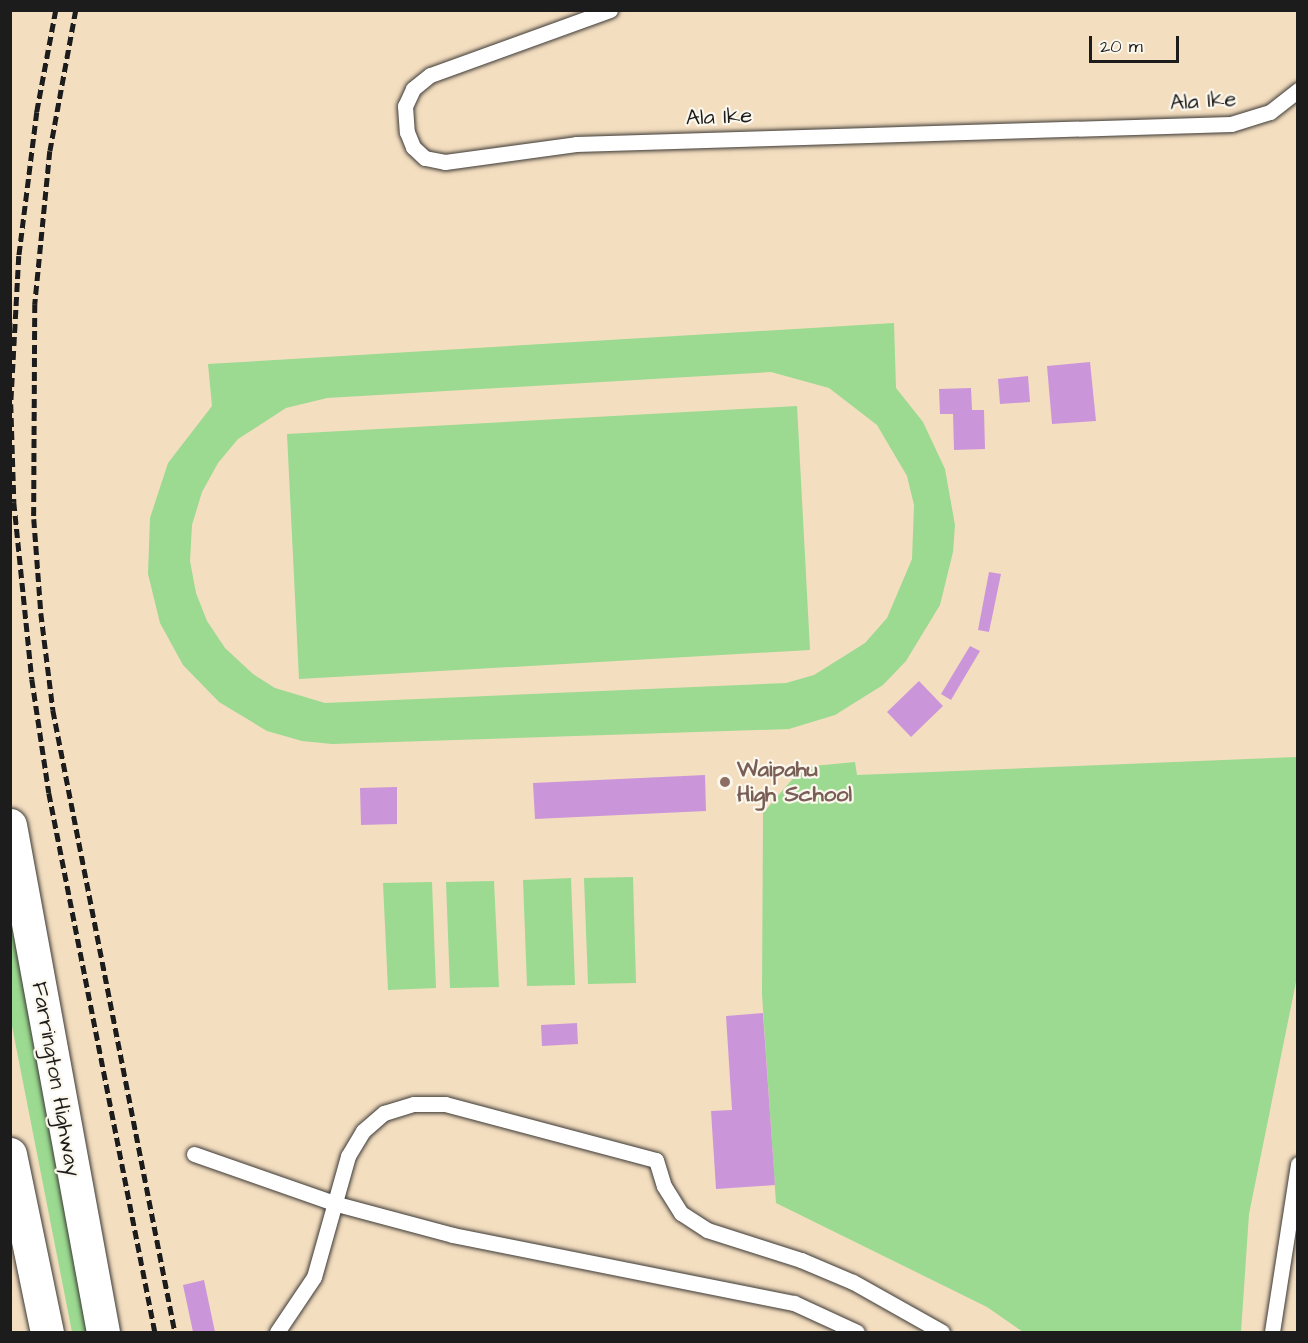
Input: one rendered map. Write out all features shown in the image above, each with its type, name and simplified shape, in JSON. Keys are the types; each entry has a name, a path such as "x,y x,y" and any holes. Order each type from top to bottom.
{"main road":[{"name":"Farrington Highway","path":"10,825 103,1332"},
{"path":"10,1154 47,1332"}],"lane":[{"name":"Ala Ike","path":"610,10 430,75 413,89 405,106 406,132 413,147 424,158 445,162 576,144 1232,124 1270,112 1298,90"},
{"path":"277,1332 314,1277 337,1204 348,1156 363,1131 384,1113 414,1104 445,1104 656,1160 664,1186 681,1213 707,1230 801,1260 843,1278 942,1332"},
{"path":"194,1154 337,1204 453,1235 794,1303 857,1332"},
{"path":"1272,1332 1298,1164"}],"green space":[{"path":"894,323 896,388 923,422 945,469 955,525 953,552 940,605 906,661 883,685 835,715 789,729 332,744 302,741 267,731 219,702 183,665 160,623 148,574 150,518 168,463 212,406 208,364","holes":["771,372 829,388 877,425 907,476 914,505 912,559 887,618 865,643 814,675 786,683 325,703 275,688 253,674 225,648 207,621 196,593 190,561 192,525 202,492 218,463 238,439 286,408 327,398"]},
{"path":"797,406 810,650 299,679 287,434"},
{"path":"1297,757 1297,977 1249,1214 1241,1332 1023,1332 987,1307 776,1203 762,994 763,813 803,767 855,762 857,775"},
{"path":"633,877 636,983 588,984 584,878"},
{"path":"571,878 575,985 527,986 523,880"},
{"path":"494,881 499,987 450,988 446,882"},
{"path":"432,882 436,988 388,990 383,883"},
{"path":"10,909 94,1332 72,1332 11,1021"}],"building":[{"path":"1090,362 1096,421 1052,424 1047,366"},
{"path":"1028,376 1030,402 1000,404 998,379"},
{"path":"971,388 972,410 984,410 985,449 954,450 953,414 940,414 939,389"},
{"path":"989,572 1001,574 989,632 978,630"},
{"path":"970,646 980,651 951,700 941,694"},
{"path":"919,681 943,706 911,737 887,712"},
{"path":"705,775 706,811 535,819 533,783"},
{"path":"397,787 397,824 361,825 360,788"},
{"path":"763,1013 775,1185 716,1189 711,1111 732,1110 726,1016"},
{"path":"577,1023 578,1044 542,1046 541,1025"},
{"path":"204,1280 215,1332 193,1332 183,1285"}],"railway":[{"path":"56,10 37,112 19,256 11,404 14,502 32,679 49,793 155,1332"},
{"path":"76,10 50,151 35,304 34,519 41,613 53,710 175,1332"}],"place":[{"name":"Waipahu High School","path":"725,782"}]}
